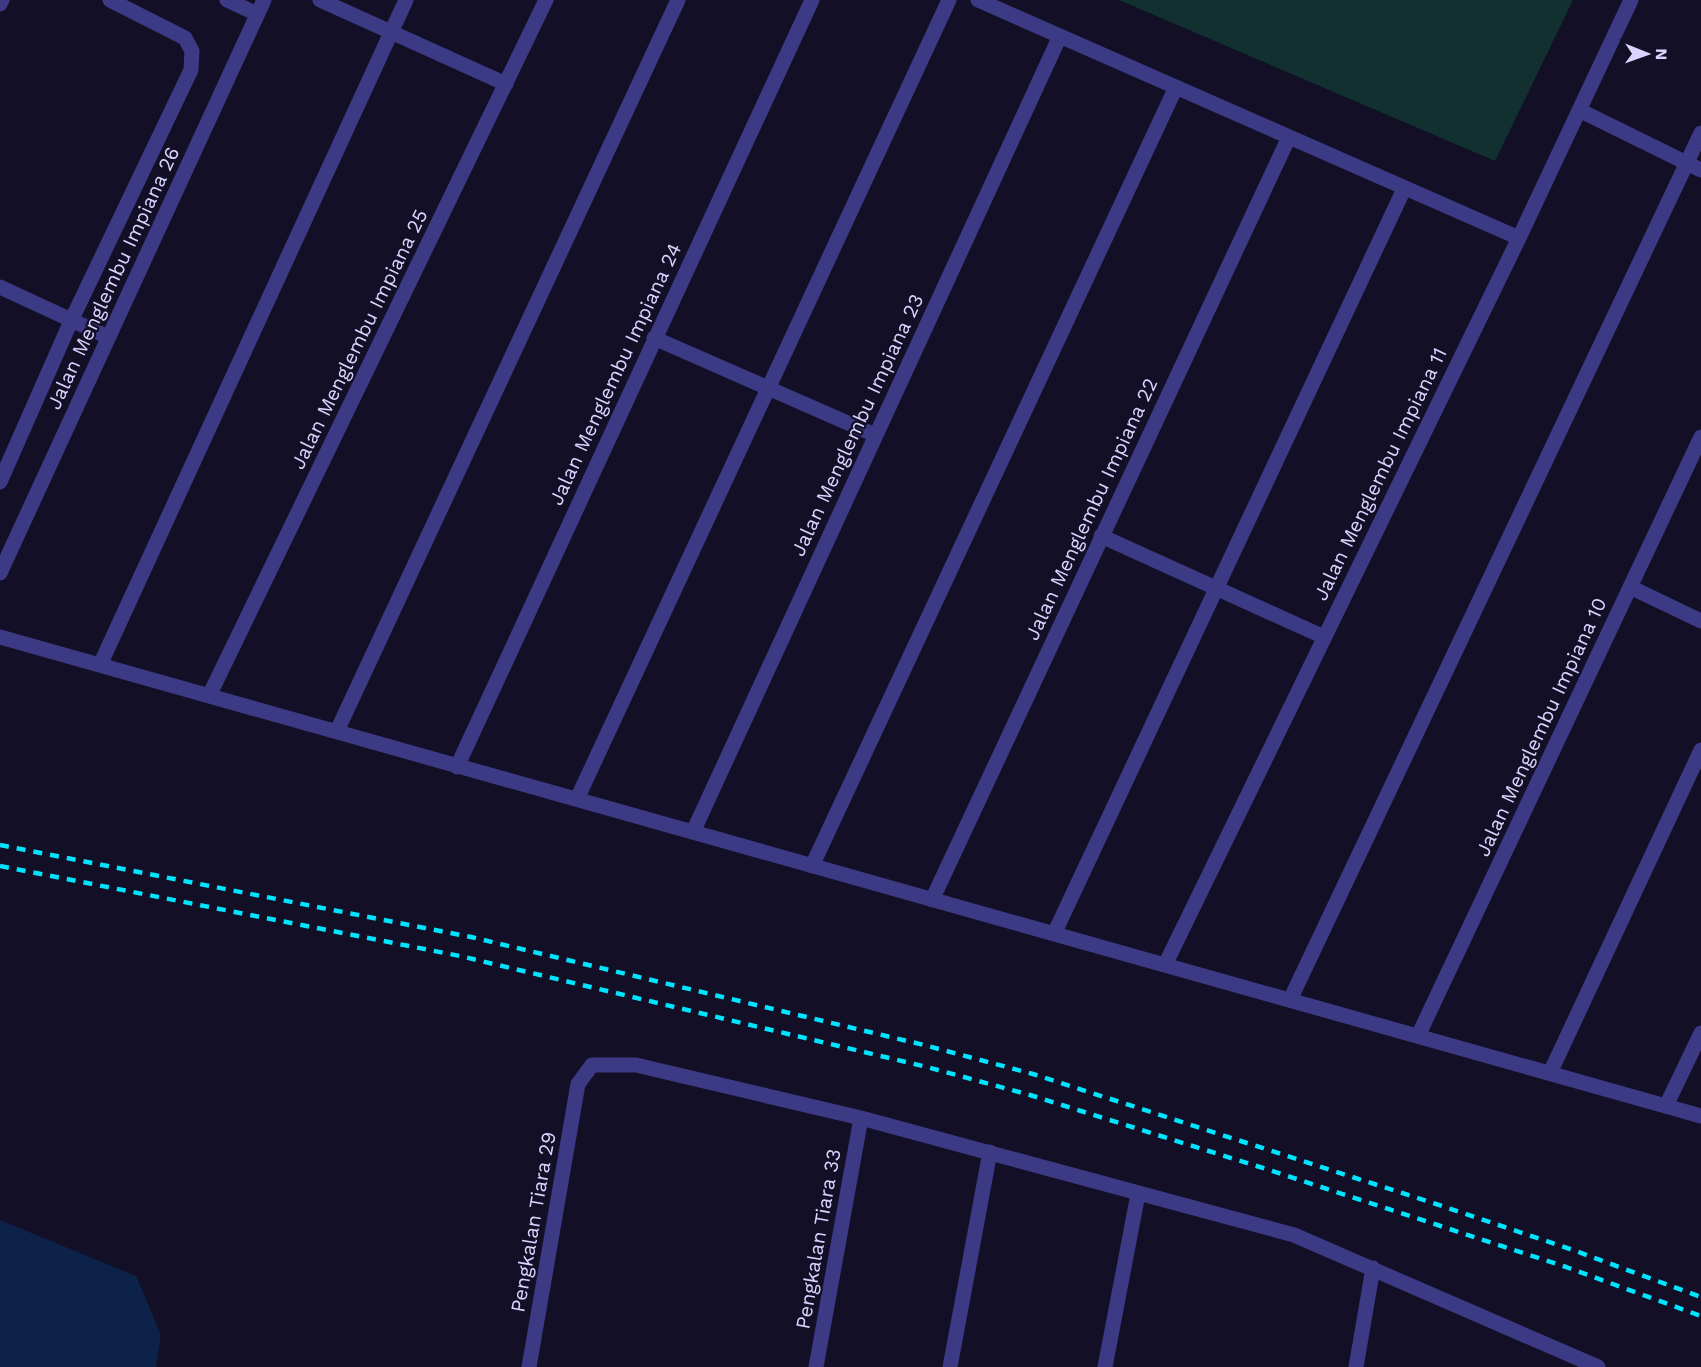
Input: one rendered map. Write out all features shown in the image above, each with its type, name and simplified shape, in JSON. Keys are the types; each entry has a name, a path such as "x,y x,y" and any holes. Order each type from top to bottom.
{"street":[{"path":"0,4 2,0"},
{"path":"0,482 71,321 191,69 192,51 185,38 110,0"},
{"path":"227,0 257,14"},
{"name":"Jalan Menglembu Impiana 26","path":"0,573 264,0"},
{"path":"320,0 506,84"},
{"path":"100,665 406,0"},
{"name":"Jalan Menglembu Impiana 25","path":"210,696 546,0"},
{"path":"337,731 678,0"},
{"name":"Jalan Menglembu Impiana 24","path":"457,766 812,0"},
{"path":"577,799 949,0"},
{"path":"978,0 1519,238"},
{"name":"Jalan Menglembu Impiana 11","path":"1165,965 1519,238 1631,0"},
{"name":"Jalan Menglembu Impiana 23","path":"693,832 1060,36"},
{"path":"812,866 1176,87"},
{"path":"1579,110 1701,170"},
{"path":"1290,1000 1701,133"},
{"name":"Jalan Menglembu Impiana 22","path":"932,900 1289,137"},
{"path":"1054,934 1404,189"},
{"path":"0,288 108,337"},
{"path":"654,338 769,386 875,435"},
{"name":"Jalan Menglembu Impiana 10","path":"1418,1036 1701,437"},
{"path":"1101,536 1324,637"},
{"path":"1630,587 1701,621"},
{"path":"0,637 1701,1116"},
{"path":"1550,1073 1701,750"},
{"path":"1666,1106 1701,1033"},
{"name":"Pengkalan Tiara 29","path":"529,1367 578,1084 592,1065 636,1065 861,1118"},
{"path":"861,1118 1294,1235 1597,1367"},
{"name":"Pengkalan Tiara 33","path":"816,1367 861,1118"},
{"path":"950,1367 990,1152"},
{"path":"1105,1367 1138,1194"},
{"path":"1356,1367 1373,1268"}],"green space":[{"path":"1119,0 1573,0 1495,161"}],"water":[{"path":"0,1220 136,1276 161,1335 156,1367 0,1367"}],"railway":[{"path":"0,845 471,937 924,1045 1033,1074 1433,1203 1573,1250 1701,1297"},
{"path":"0,866 460,956 927,1067 1030,1095 1266,1169 1566,1267 1701,1316"}]}
